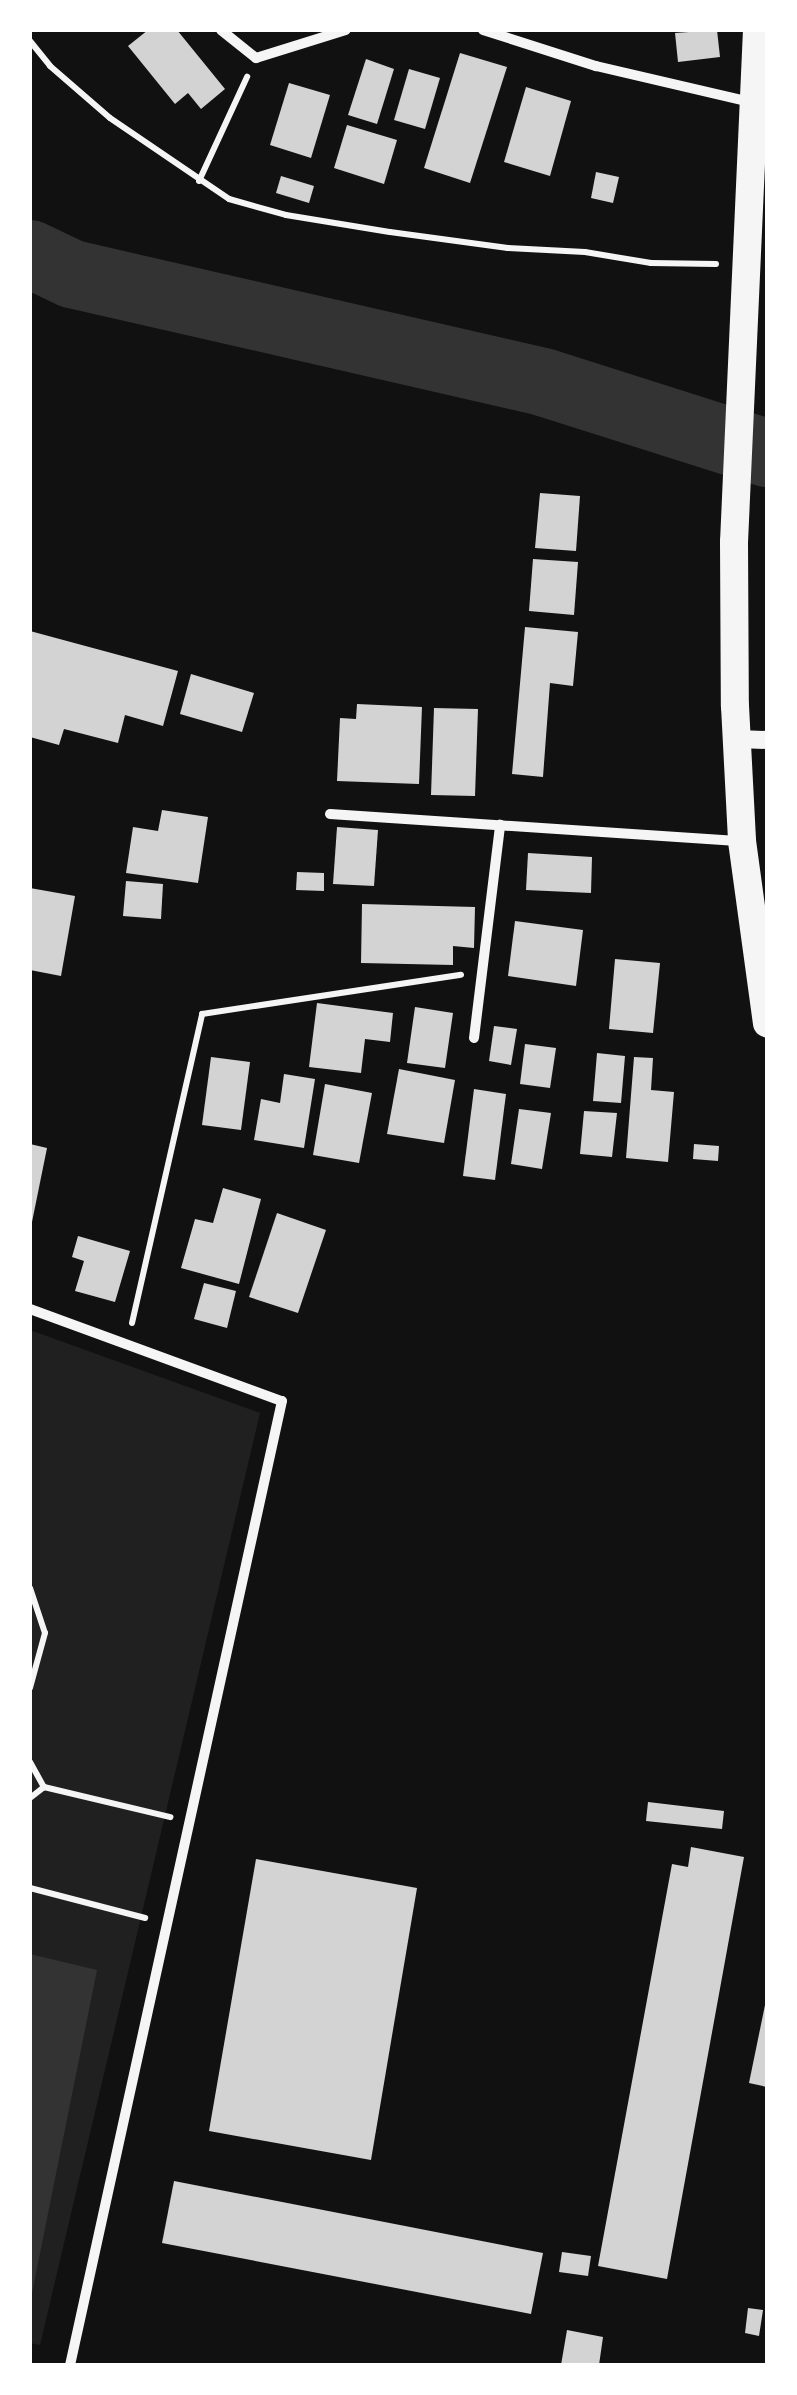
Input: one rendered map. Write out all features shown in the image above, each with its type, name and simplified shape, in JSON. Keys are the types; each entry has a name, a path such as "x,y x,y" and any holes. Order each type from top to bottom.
{"highway":[{"path":"756,30 744,381 734,542 742,841 767,1022"}],"street":[{"path":"221,30 256,58 346,30"},
{"path":"482,30 596,66 752,102"},
{"path":"738,739 767,740"},
{"path":"330,814 742,841"},
{"path":"474,1038 500,826"},
{"path":"30,1308 282,1401 70,2365"}],"path":[{"path":"30,41 50,66 110,118 229,199 390,232 508,248 585,252 652,263 747,265"},
{"path":"199,180 256,58"},
{"path":"127,1344 202,1014 482,972"},
{"path":"30,1588 45,1633 30,1688"},
{"path":"30,1762 44,1787 190,1822"},
{"path":"30,1798 44,1787"},
{"path":"30,1888 166,1924"}],"shaded area":[{"path":"30,1330 260,1413 40,2345 30,2343"},
{"path":"30,1954 97,1970 30,2303"}],"building":[{"path":"148,30 177,30 225,89 201,109 188,93 175,104 128,46"},
{"path":"717,30 720,57 678,62 675,33"},
{"path":"460,53 507,67 470,183 424,168"},
{"path":"366,59 394,69 377,124 348,115"},
{"path":"409,69 440,78 425,129 394,120"},
{"path":"289,83 330,95 311,158 270,145"},
{"path":"526,87 571,101 550,176 504,162"},
{"path":"347,125 397,140 384,184 334,168"},
{"path":"596,172 619,177 613,203 591,198"},
{"path":"281,176 314,186 309,203 276,193"},
{"path":"540,493 580,496 576,551 535,548"},
{"path":"533,559 578,562 574,615 529,611"},
{"path":"525,627 578,632 573,686 550,683 543,777 512,774"},
{"path":"30,631 178,671 163,726 125,715 118,743 64,729 59,745 30,737"},
{"path":"191,674 254,693 242,732 180,714"},
{"path":"357,704 422,707 419,784 337,781 340,718 356,719"},
{"path":"434,708 478,709 475,796 431,795"},
{"path":"162,810 208,817 198,883 126,873 133,827 158,831"},
{"path":"337,827 378,830 374,886 333,884"},
{"path":"528,853 592,857 591,893 526,890"},
{"path":"297,872 324,873 324,891 296,890"},
{"path":"126,881 163,884 161,919 123,916"},
{"path":"30,888 75,896 61,976 30,970"},
{"path":"362,904 475,907 474,948 453,946 453,965 361,963"},
{"path":"515,921 583,930 576,986 508,976"},
{"path":"615,959 660,963 653,1033 609,1029"},
{"path":"317,1003 393,1013 390,1042 365,1039 361,1073 309,1067"},
{"path":"415,1007 453,1013 445,1068 407,1063"},
{"path":"494,1026 517,1029 511,1065 489,1061"},
{"path":"525,1044 556,1048 550,1088 520,1084"},
{"path":"597,1053 625,1056 621,1103 593,1101"},
{"path":"211,1057 250,1062 241,1130 202,1125"},
{"path":"634,1057 653,1058 651,1090 674,1092 668,1162 626,1158"},
{"path":"399,1069 455,1080 444,1143 387,1134"},
{"path":"284,1074 315,1079 304,1148 254,1140 261,1099 280,1103"},
{"path":"325,1084 372,1093 359,1163 313,1155"},
{"path":"474,1089 506,1094 495,1180 463,1176"},
{"path":"519,1109 551,1113 542,1169 511,1164"},
{"path":"584,1111 617,1113 612,1157 580,1154"},
{"path":"30,1144 47,1148 32,1222 30,1222"},
{"path":"694,1144 719,1146 718,1161 693,1159"},
{"path":"223,1188 261,1199 239,1284 181,1268 195,1219 213,1223"},
{"path":"277,1213 326,1230 298,1313 249,1297"},
{"path":"78,1236 130,1251 115,1302 75,1291 84,1261 72,1257"},
{"path":"204,1283 236,1291 227,1328 194,1319"},
{"path":"648,1802 724,1811 722,1829 646,1821"},
{"path":"691,1847 744,1857 667,2279 598,2266 672,1864 688,1867"},
{"path":"256,1859 417,1888 371,2160 209,2131"},
{"path":"767,2005 767,2087 749,2083"},
{"path":"174,2181 543,2253 531,2314 162,2243"},
{"path":"562,2252 591,2256 588,2276 559,2272"},
{"path":"748,2308 763,2310 759,2336 745,2333"},
{"path":"567,2330 603,2337 599,2365 561,2365"}],"waterway":[{"path":"30,254 72,274 543,382 767,453"}]}
